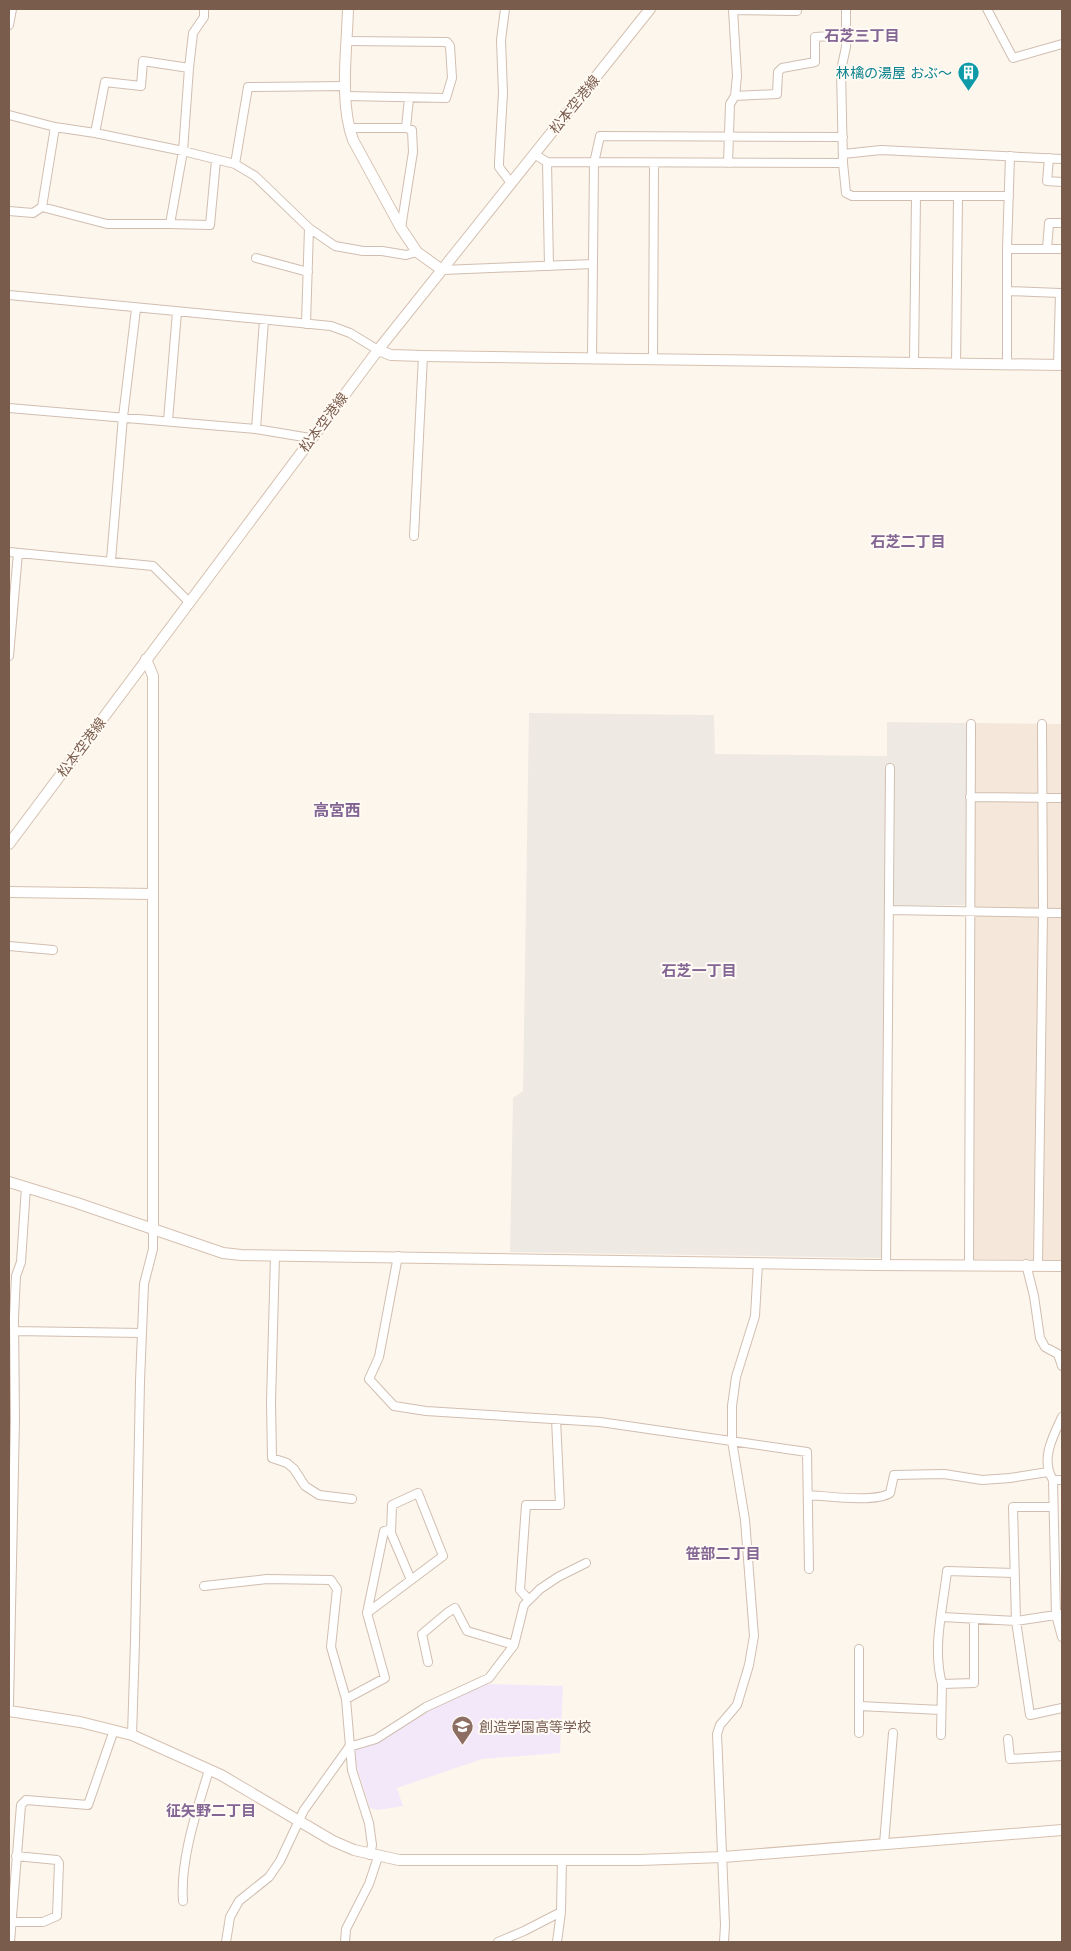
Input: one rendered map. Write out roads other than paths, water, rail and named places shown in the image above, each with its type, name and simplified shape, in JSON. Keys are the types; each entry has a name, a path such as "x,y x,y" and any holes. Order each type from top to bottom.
{"street":[{"path":"9,25 12,9"},
{"path":"170,224 183,151 193,33 204,16 204,9"},
{"path":"348,9 346,91 349,128 357,148 401,228 417,252 442,270 593,264"},
{"path":"505,9 502,40 503,93 499,168 511,183"},
{"name":"松本空港線","path":"9,844 146,659 190,603 310,438 650,9"},
{"path":"728,163 730,104 735,96 737,76 733,9 797,11"},
{"path":"846,9 846,35 841,70 843,159 846,193 852,196 1009,196"},
{"path":"987,9 1013,58 1062,44"},
{"path":"735,96 777,94 778,72 782,68 815,62 815,37 846,35"},
{"path":"235,164 248,87 346,91 408,98 446,98 452,78 450,46 447,42 347,41"},
{"path":"95,133 105,82 141,86 143,61 189,68"},
{"path":"406,128 408,98"},
{"path":"9,115 55,127 183,151 235,164 255,176 309,228 335,246 406,255 417,252"},
{"path":"9,211 33,214 42,208 55,127"},
{"path":"349,128 406,128 412,130 413,152 401,228"},
{"path":"592,358 594,163 600,136 843,137"},
{"path":"534,154 547,162 594,163 728,163 843,159 881,150 1062,159"},
{"path":"1007,365 1007,249 1010,156"},
{"path":"1048,158 1047,180 1062,182"},
{"path":"42,208 107,224 210,225 216,160"},
{"path":"547,162 549,266"},
{"path":"653,359 654,163"},
{"path":"914,363 916,196"},
{"path":"956,364 958,196"},
{"path":"1047,249 1049,223 1062,223"},
{"path":"306,324 309,228"},
{"path":"1007,249 1062,250"},
{"path":"256,258 308,272"},
{"path":"9,295 136,309 332,326 350,333 378,350 391,355 1060,365 1060,293 1007,290"},
{"path":"111,560 136,309"},
{"path":"168,421 177,312"},
{"path":"256,429 264,320"},
{"path":"414,536 423,356"},
{"path":"9,408 256,429 310,438"},
{"path":"9,552 111,560 153,566 190,603"},
{"path":"9,656 18,553"},
{"path":"132,1735 144,1284 153,1249 153,676 146,659"},
{"path":"969,1265 971,724"},
{"path":"1038,1265 1042,724"},
{"path":"886,1265 890,768"},
{"path":"970,797 1062,798"},
{"path":"9,892 153,894"},
{"path":"890,910 1062,913"},
{"path":"9,946 53,950"},
{"path":"9,1182 153,1228 223,1253 275,1256 398,1256 886,1265 1026,1264 1062,1266"},
{"path":"9,1704 14,1331 11,1317 16,1276 21,1262 26,1187"},
{"path":"275,1256 271,1402 272,1458 287,1463 294,1469 305,1486 319,1495 352,1499"},
{"path":"398,1256 379,1357 369,1380 394,1406 426,1411 600,1422 807,1452 810,1569"},
{"path":"724,1942 723,1858 717,1734 720,1725 737,1705 749,1665 754,1636 746,1520 732,1441 732,1406 736,1377 755,1316 758,1263"},
{"path":"1026,1264 1034,1296 1040,1338 1044,1347 1058,1354 1062,1366"},
{"path":"14,1331 142,1333"},
{"path":"1062,1417 1049,1445 1048,1472 1053,1480 1053,1519 1062,1637"},
{"path":"529,1600 520,1590 526,1504 560,1505 556,1419"},
{"path":"808,1495 872,1498 885,1496 890,1493 894,1475 944,1474 982,1480 1048,1472"},
{"path":"1053,1480 1062,1480"},
{"path":"367,1613 411,1580 443,1556 418,1493 392,1505 391,1533 411,1580"},
{"path":"1053,1507 1013,1507 1016,1621 1030,1715 1062,1708"},
{"path":"1053,1519 1062,1519"},
{"path":"346,1699 385,1678 367,1613 384,1531 391,1529"},
{"path":"226,1942 230,1917 239,1901 269,1876 280,1861 304,1810 349,1747 376,1739 426,1707 489,1678 514,1645 524,1606 529,1600 540,1589 558,1577 586,1563"},
{"path":"941,1734 942,1684 938,1668 939,1629 947,1571 1014,1574"},
{"path":"204,1586 267,1579 332,1580 337,1589 331,1647 346,1699 352,1770 369,1823 374,1856 369,1884 346,1929 346,1942"},
{"path":"428,1662 422,1634 455,1608 467,1631 514,1645"},
{"path":"942,1617 1016,1621 1059,1615"},
{"path":"942,1684 974,1683 974,1620"},
{"path":"859,1649 859,1732"},
{"path":"859,1706 941,1710"},
{"path":"9,1712 80,1722 132,1735 209,1770 333,1841 374,1856 421,1861 723,1858 1062,1830"},
{"path":"10,1942 10,1922 21,1805 26,1800 88,1805 114,1730"},
{"path":"884,1844 893,1733"},
{"path":"1008,1739 1010,1759 1062,1756"},
{"path":"183,1901 182,1888 188,1847 197,1808 209,1770"},
{"path":"10,1922 43,1922 57,1916 59,1863 57,1860 16,1856"},
{"path":"557,1942 562,1860"},
{"path":"498,1942 560,1912"}],"place":[{"name":"林檎の湯屋 おぶ～","path":"968,91"},
{"name":"創造学園高等学校","path":"463,1745"}],"district":[{"name":"石芝三丁目","path":"862,35"},
{"name":"石芝二丁目","path":"908,541"},
{"name":"高宮西","path":"337,810"},
{"name":"石芝一丁目","path":"699,970"},
{"name":"笹部二丁目","path":"723,1553"},
{"name":"征矢野二丁目","path":"211,1810"}]}
